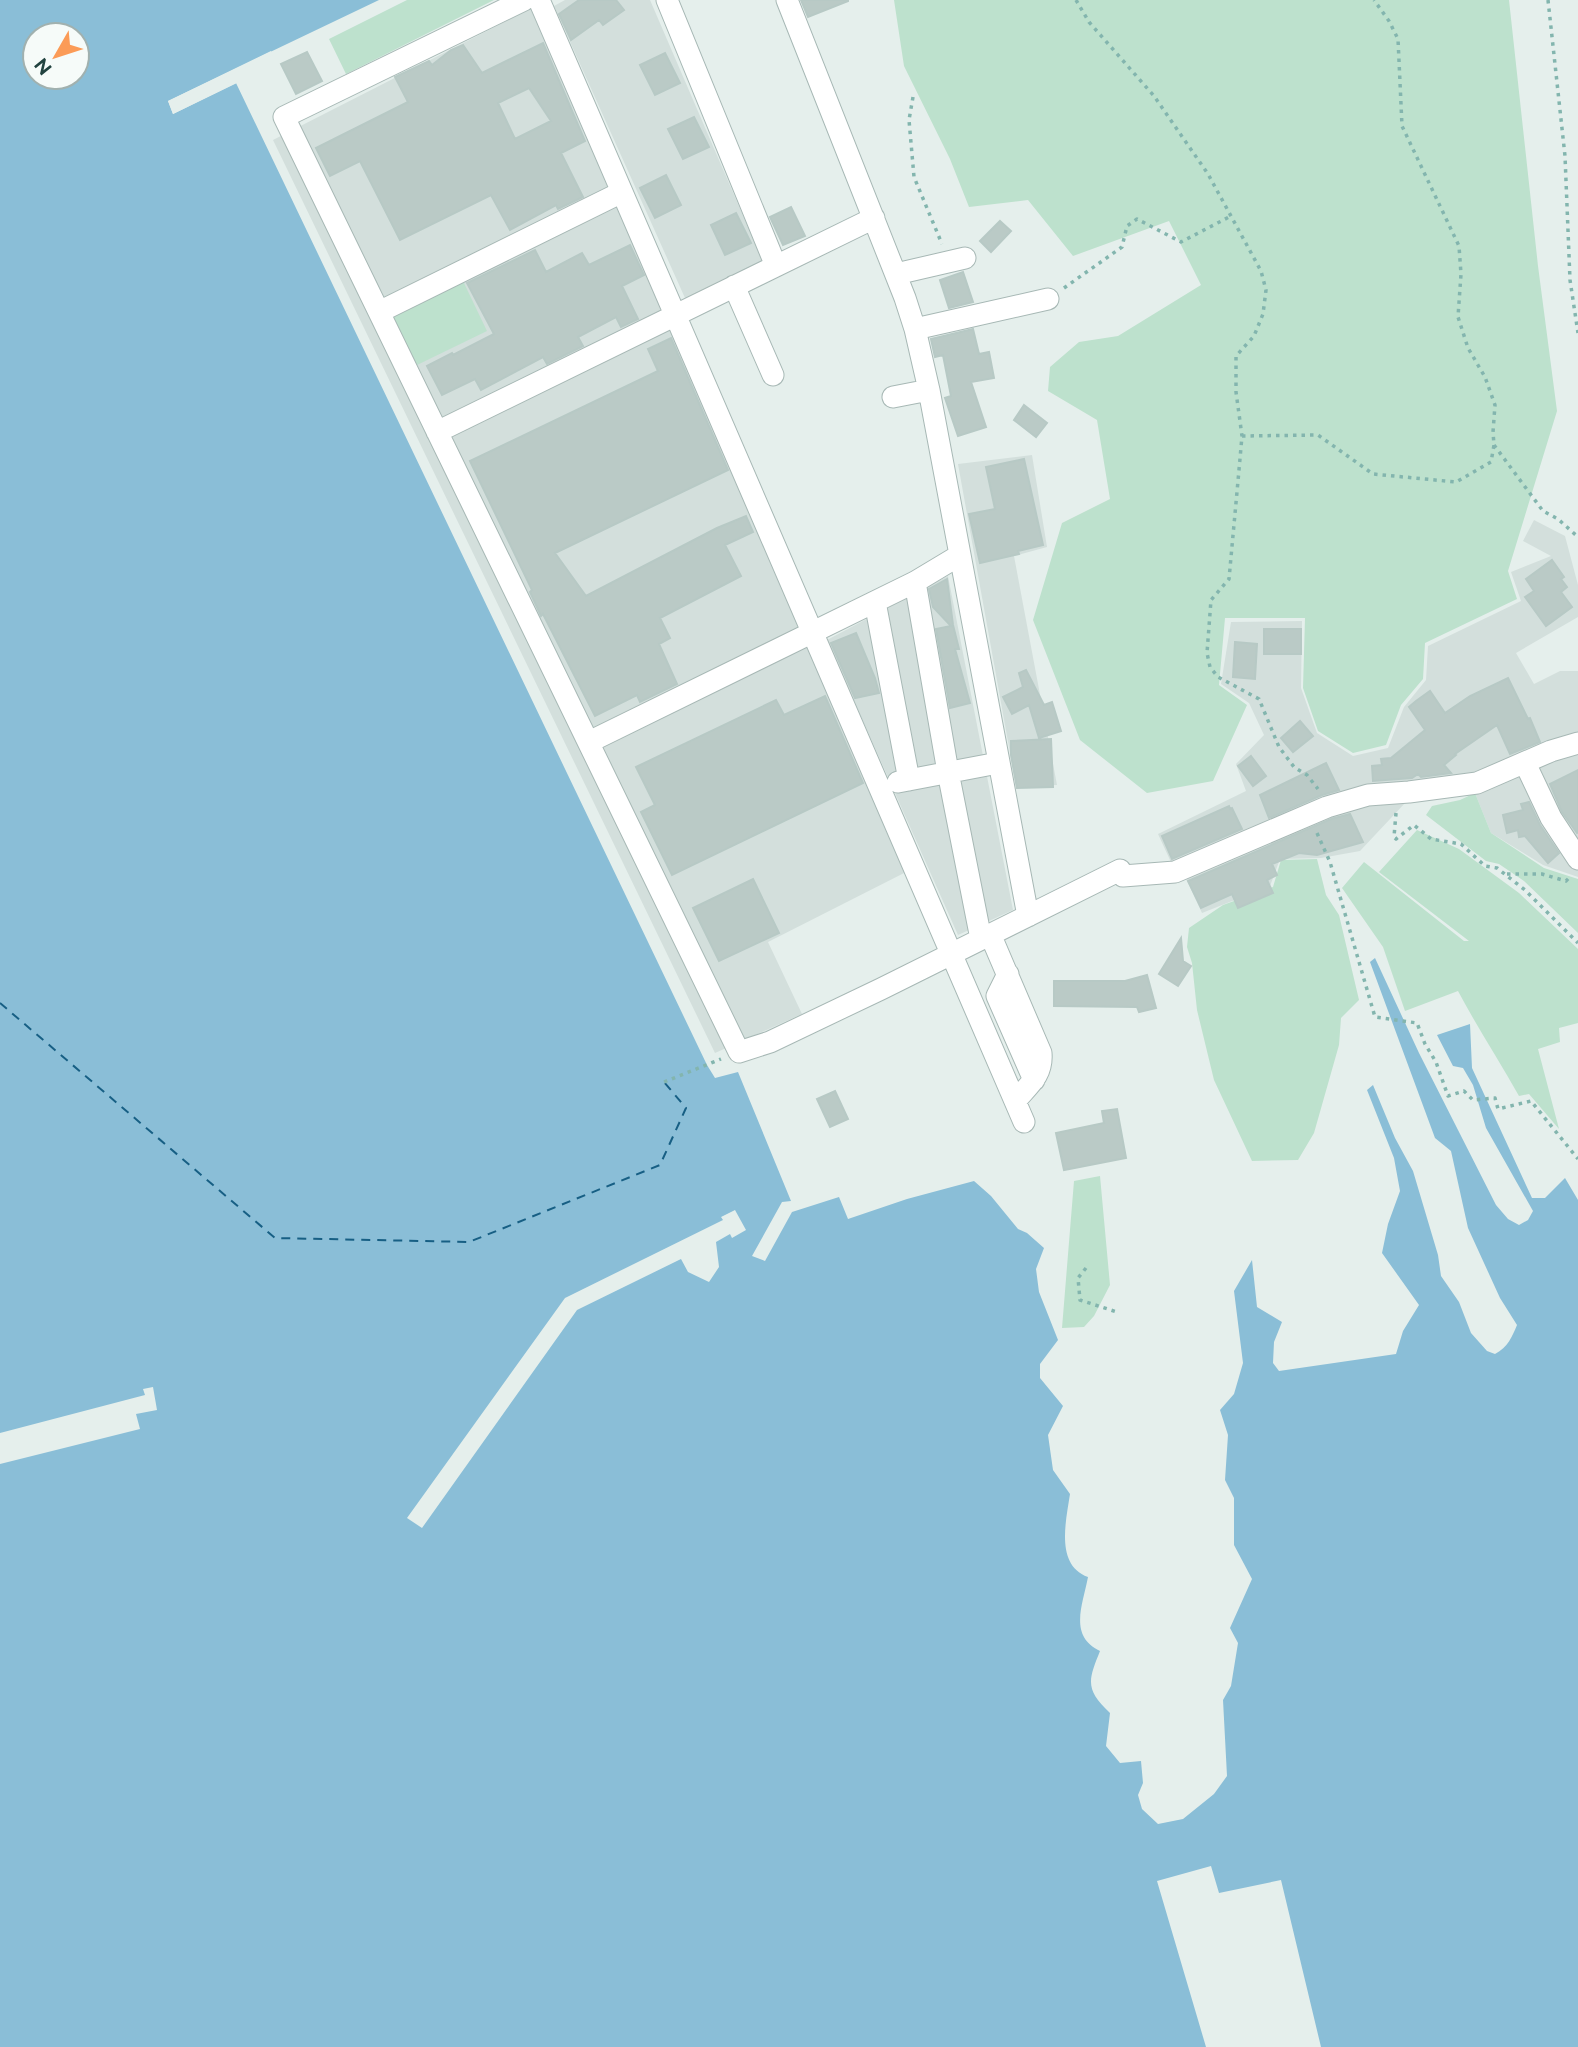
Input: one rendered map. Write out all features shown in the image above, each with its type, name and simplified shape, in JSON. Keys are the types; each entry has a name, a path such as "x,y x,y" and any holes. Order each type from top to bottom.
{"street":[{"path":"524,0 284,117 739,1052 770,1042 1119,870 1123,877 1175,872 1318,810 1368,795 1477,783 1550,751 1578,743"},
{"path":"539,0 1024,1122"},
{"path":"667,0 776,266"},
{"path":"787,0 915,329 929,390 1027,916"},
{"path":"379,312 622,192"},
{"path":"437,432 874,218"},
{"path":"895,274 965,258"},
{"path":"734,286 773,375"},
{"path":"915,329 1048,299"},
{"path":"893,397 929,390"},
{"path":"589,742 915,582 960,555"},
{"path":"915,582 948,772 985,936 1008,974 1041,1053 1040,1071 1015,1101"},
{"path":"875,602 909,780"},
{"path":"878,785 998,762"},
{"path":"1525,763 1551,818 1578,859"}],"path":[{"path":"1076,0 1089,22 1154,96 1208,174 1261,271 1266,290 1263,314 1254,336 1236,356 1236,393 1242,436 1229,579 1211,600 1207,653 1210,667 1218,677 1259,699 1279,747 1294,767 1317,785 1318,810 1330,862 1375,1017 1417,1023 1436,1062 1448,1096 1464,1091 1473,1100 1495,1098 1498,1109 1531,1101 1578,1159"},
{"path":"1242,436 1318,435 1373,474 1457,482 1491,462 1495,405 1485,377 1468,348 1458,317 1461,274 1459,246 1402,125 1398,39 1374,0"},
{"path":"1548,0 1565,156 1570,280 1578,333"},
{"path":"914,97 909,120 914,177 940,243 965,258"},
{"path":"1048,299 1122,247 1127,226 1137,219 1181,242 1231,216"},
{"path":"1494,445 1543,511 1558,519 1578,537"},
{"path":"1409,792 1395,815 1396,839 1414,824 1431,839 1461,844 1485,866 1497,868 1525,890 1578,943"},
{"path":"1505,874 1542,874 1566,881 1578,872"},
{"path":"664,1082 739,1052"},
{"path":"1086,1268 1078,1278 1080,1300 1117,1312"}],"shaded area":[{"path":"565,0 650,0 763,262 685,298 554,6"},
{"path":"536,6 912,869 768,942 802,1014 715,1053 273,140"},
{"path":"1032,455 1047,547 1014,556 1057,785 1016,786 958,464"},
{"path":"1534,520 1565,536 1578,585 1578,617 1516,653 1534,684 1560,671 1578,671 1578,877 1543,865 1491,833 1475,793 1406,802 1360,851 1321,858 1280,859 1270,886 1202,913 1182,870 1176,873 1158,834 1246,791 1236,764 1264,735 1249,703 1221,684 1231,622 1302,621 1301,688 1317,733 1353,756 1388,748 1404,707 1426,680 1428,646 1521,601 1511,572 1551,556 1523,541"},
{"path":"948,576 1013,910 958,935 827,640"}],"green space":[{"path":"407,0 494,0 346,74 329,39"},
{"path":"894,0 1509,0 1557,411 1508,571 1517,599 1425,643 1423,679 1401,705 1386,745 1353,753 1318,731 1303,688 1305,618 1225,618 1219,685 1247,705 1213,781 1147,793 1080,740 1033,620 1062,523 1110,499 1097,420 1048,391 1050,367 1079,342 1118,336 1201,285 1169,221 1073,256 1028,200 969,207 950,159 904,66"},
{"path":"463,281 487,331 417,365 392,315"},
{"path":"1475,793 1491,833 1544,868 1578,879 1578,933 1524,881 1499,864 1486,861 1426,815 1432,806 1460,800"},
{"path":"1417,830 1459,849 1519,893 1578,949 1578,1023 1559,1028 1560,1042 1538,1049 1559,1129 1529,1094 1519,1096 1458,991 1405,1011 1383,947 1342,888 1364,862 1464,941 1469,941 1379,872"},
{"path":"1317,859 1326,895 1339,915 1359,1000 1341,1018 1339,1045 1314,1133 1298,1160 1252,1161 1214,1080 1197,1010 1192,963 1187,947 1189,928 1223,905 1273,887 1281,860"},
{"path":"1100,1176 1110,1285 1094,1316 1084,1327 1062,1328 1074,1181"}],"water":[{"path":"0,0 379,0 168,101 173,114 236,83 707,1065 715,1078 738,1072 791,1201 782,1202 752,1256 765,1261 792,1212 839,1197 848,1219 907,1199 974,1181 991,1196 1018,1229 1044,1248 1036,1269 1039,1292 1058,1340 1040,1364 1040,1378 1063,1406 1048,1435 1053,1470 1070,1494 1065,1529 1067,1553 1078,1571 1088,1577 1081,1608 1081,1628 1090,1645 1100,1651 1091,1684 1096,1697 1110,1713 1106,1746 1120,1763 1141,1761 1143,1783 1138,1795 1142,1809 1158,1824 1183,1819 1214,1794 1227,1776 1223,1700 1231,1686 1238,1643 1230,1628 1252,1579 1234,1545 1234,1498 1225,1480 1228,1435 1220,1410 1234,1394 1243,1363 1234,1291 1252,1260 1257,1307 1282,1322 1274,1342 1273,1363 1279,1371 1396,1354 1403,1331 1419,1305 1382,1253 1388,1224 1400,1191 1394,1158 1367,1090 1373,1085 1395,1138 1413,1171 1438,1255 1441,1276 1459,1302 1471,1333 1487,1351 1495,1354 1506,1345 1517,1325 1500,1298 1468,1228 1451,1151 1435,1138 1370,962 1375,958 1419,1053 1496,1205 1508,1219 1519,1225 1528,1220 1533,1211 1486,1128 1473,1085 1463,1068 1453,1066 1437,1035 1470,1024 1472,1068 1532,1198 1545,1198 1565,1178 1578,1200 1578,2047 1321,2047 1281,1880 1219,1893 1211,1866 1157,1881 1206,2047 0,2047 0,1464 140,1429 136,1414 157,1410 153,1387 143,1389 145,1395 0,1433"}],"pier":[{"path":"271,51 273,55 172,103 175,109 234,80 239,82 173,114 168,101"},
{"path":"735,1210 746,1230 732,1238 730,1234 716,1242 719,1267 709,1282 688,1272 681,1259 577,1310 422,1528 407,1518 565,1298 723,1220 721,1217"}],"building":[{"path":"579,0 616,0 624,10 603,25 599,20 571,40 559,14"},
{"path":"801,0 848,0 848,1 808,17"},
{"path":"543,43 585,141 561,153 583,197 558,209 556,205 510,230 491,195 400,240 360,161 330,176 316,148 408,102 395,77 429,61 432,65 451,50 463,45 482,73","holes":["529,88 551,121 515,139 498,103"]},
{"path":"307,52 322,81 296,94 281,64"},
{"path":"665,53 680,83 655,95 640,65"},
{"path":"694,117 709,147 683,159 668,129"},
{"path":"666,175 681,205 655,218 640,188"},
{"path":"791,207 805,236 783,245 770,217"},
{"path":"736,213 751,243 725,255 711,225"},
{"path":"1000,221 1011,231 991,252 980,241"},
{"path":"630,245 644,275 622,286 638,319 621,327 616,317 578,337 583,346 547,364 543,357 481,390 475,379 442,395 427,366 494,334 467,283 535,250 546,272 582,253 589,265"},
{"path":"963,272 973,302 949,308 940,280"},
{"path":"973,329 979,354 989,352 994,378 971,382 986,427 958,436 945,398 951,396 943,355 935,357 931,339"},
{"path":"671,338 728,470 555,553 586,596 717,528 746,516 753,532 725,545 741,576 660,618 670,638 659,644 677,684 640,702 637,695 595,716 543,614 541,616 530,592 532,590 470,461 658,371 648,349"},
{"path":"1024,405 1047,423 1036,437 1014,420"},
{"path":"1024,459 1043,545 980,563 969,514 995,509 986,467"},
{"path":"1552,560 1564,577 1561,579 1567,587 1561,592 1572,607 1546,626 1525,597 1534,591 1526,579"},
{"path":"947,579 959,649 955,649 970,703 950,708 936,629 951,626 933,607 929,589"},
{"path":"1264,629 1301,629 1301,654 1264,654"},
{"path":"856,633 879,693 855,698 831,643"},
{"path":"1235,642 1257,644 1255,679 1233,677"},
{"path":"1026,670 1044,705 1052,702 1061,731 1039,738 1029,705 1012,714 1003,697 1023,687 1019,673"},
{"path":"1508,678 1540,742 1510,754 1497,725 1455,754 1444,765 1451,773 1421,777 1418,774 1412,778 1373,781 1372,766 1382,765 1381,759 1391,758 1425,730 1409,707 1416,701 1430,691 1445,713 1470,696"},
{"path":"825,696 863,783 672,875 641,812 655,805 636,767 776,700 784,715"},
{"path":"1300,721 1313,736 1293,752 1281,738"},
{"path":"1051,739 1053,787 1017,788 1011,741"},
{"path":"1251,756 1266,776 1253,786 1238,766"},
{"path":"1326,763 1339,790 1269,818 1260,795"},
{"path":"1578,770 1577,833 1562,812 1550,784"},
{"path":"1529,802 1540,825 1559,853 1548,863 1525,836 1519,837 1518,830 1507,833 1503,815 1523,810 1521,804"},
{"path":"1229,806 1242,829 1172,859 1162,836"},
{"path":"1350,814 1363,842 1317,855 1299,853 1272,864 1277,875 1267,880 1273,893 1238,908 1232,894 1201,908 1188,881 1331,819"},
{"path":"753,879 779,933 719,961 693,908"},
{"path":"1181,938 1183,961 1191,966 1178,986 1159,974"},
{"path":"1147,975 1156,1008 1139,1012 1137,1007 1054,1006 1054,981 1125,981"},
{"path":"835,1091 848,1119 830,1127 817,1099"},
{"path":"1117,1109 1126,1158 1064,1170 1056,1133 1104,1123 1102,1111"}],"ferry route":[{"path":"0,1003 275,1238 469,1242 660,1165 686,1108 664,1082"}]}
